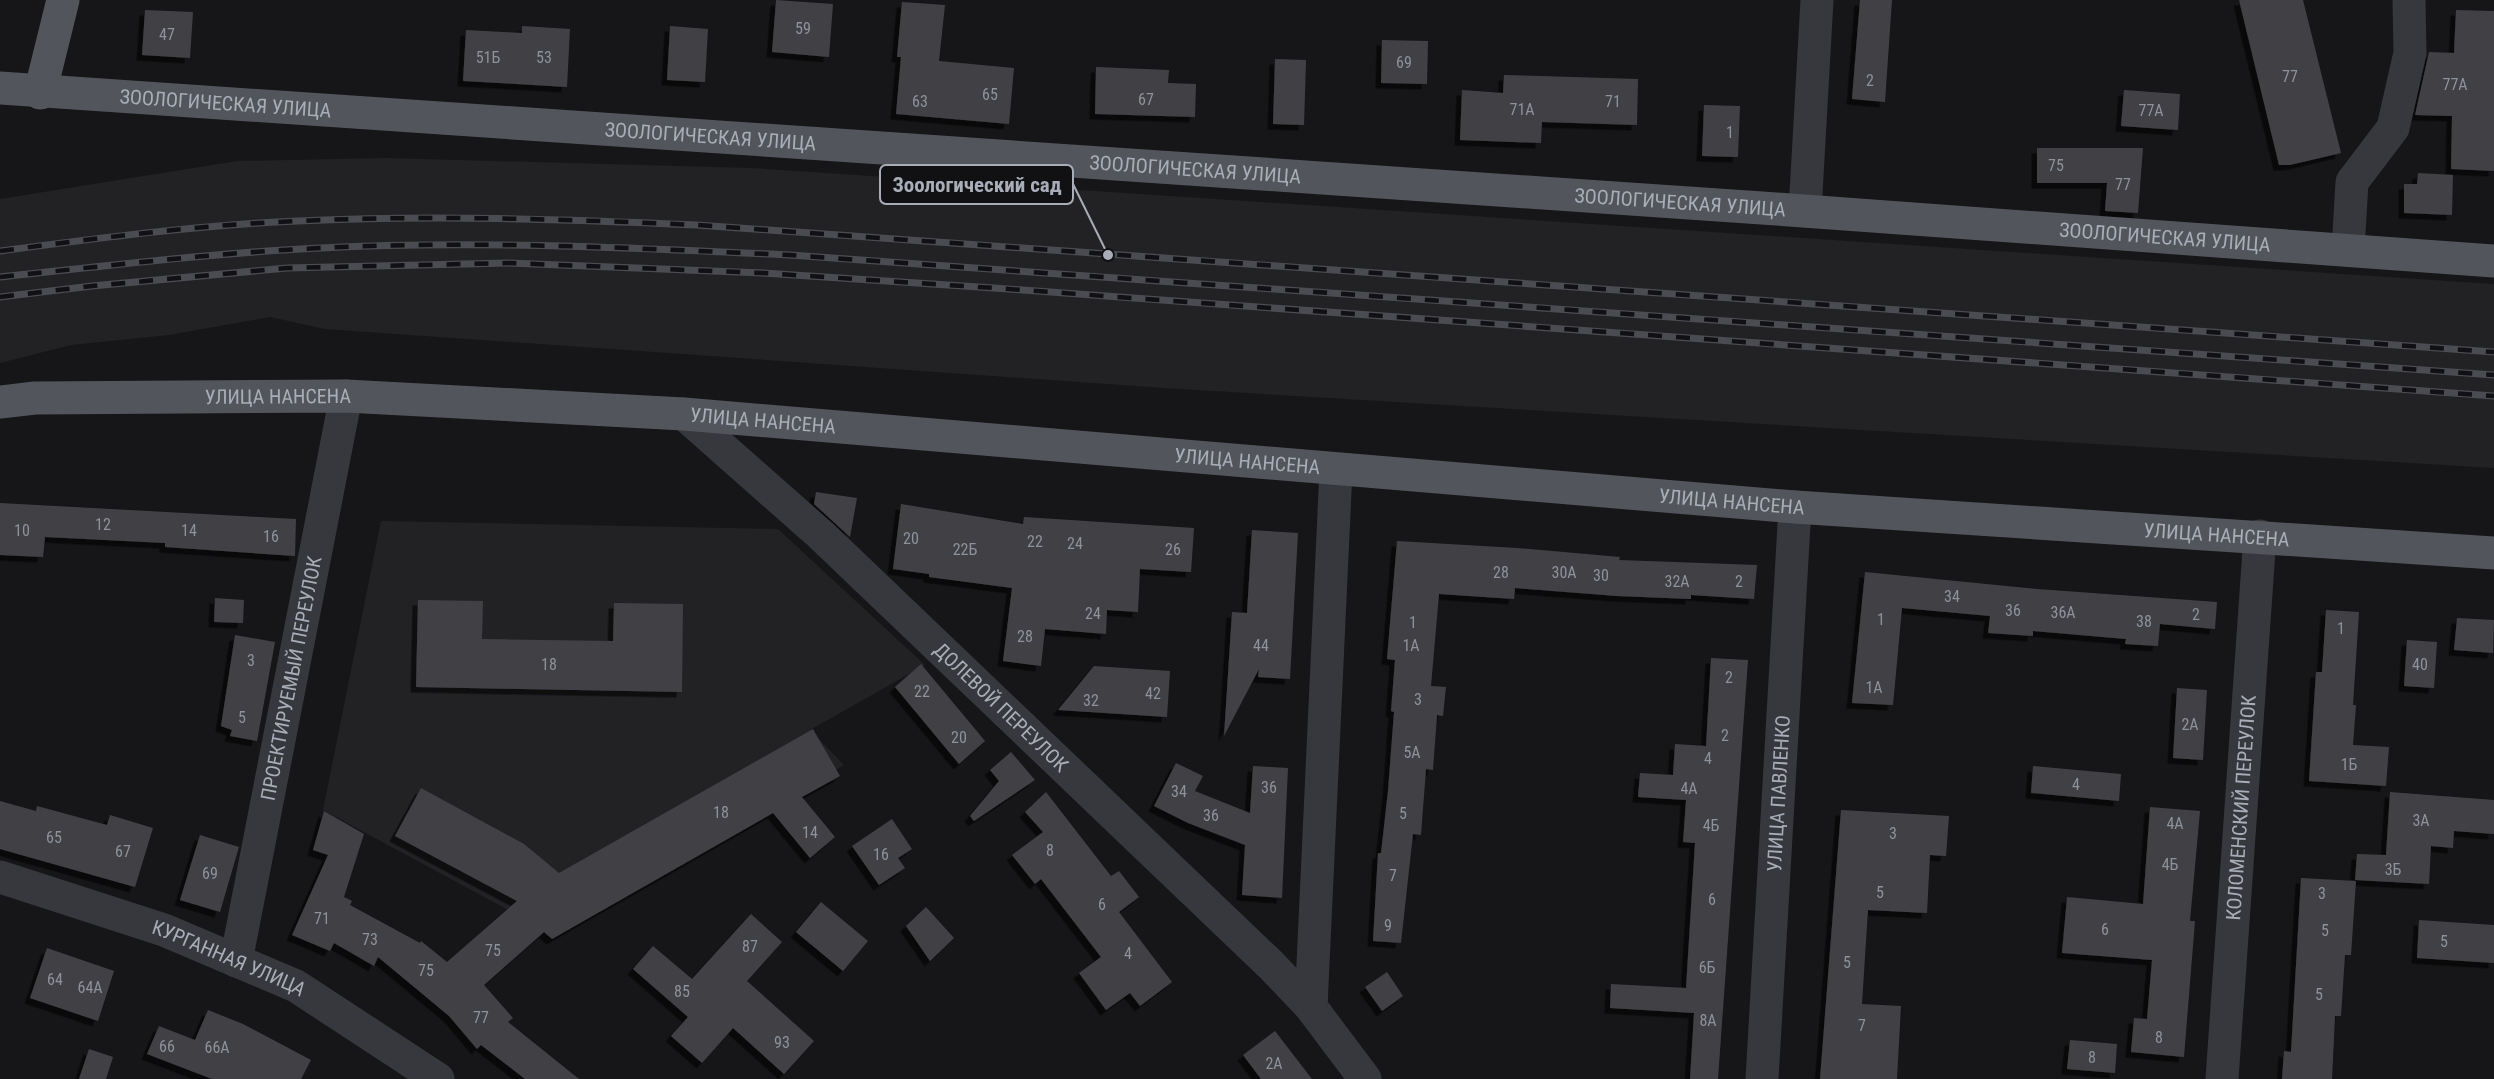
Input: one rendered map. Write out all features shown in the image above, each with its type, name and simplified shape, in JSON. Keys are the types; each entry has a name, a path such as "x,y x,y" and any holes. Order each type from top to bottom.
{"main road":[{"path":"40,93 63,0"},
{"name":"ЗООЛОГИЧЕСКАЯ УЛИЦА","path":"0,88 40,93 1805,211 2348,250"},
{"path":"2348,250 2494,261"},
{"name":"УЛИЦА НАНСЕНА","path":"0,402 35,398 346,396 684,414 1795,507 2494,553"}],"street":[{"path":"1805,211 1817,0"},
{"path":"2348,250 2352,182 2392,128 2410,53 2409,0"},
{"name":"ПРОЕКТИРУЕМЫЙ ПЕРЕУЛОК","path":"236,961 346,396"},
{"name":"ДОЛЕВОЙ ПЕРЕУЛОК","path":"684,414 821,535 1311,1007 1365,1079"},
{"path":"1311,1007 1336,470"},
{"name":"УЛИЦА ПАВЛЕНКО","path":"1762,1079 1795,507"},
{"name":"КОЛОМЕНСКИЙ ПЕРЕУЛОК","path":"2222,1079 2260,536"},
{"name":"КУРГАННАЯ УЛИЦА","path":"0,877 164,930 296,986 438,1079"}],"shaded area":[{"path":"387,158 751,168 2494,284 2494,468 1164,388 325,329 270,317 169,335 71,345 0,363 0,199 237,161"},
{"path":"381,521 778,529 925,665 810,730 844,765 556,936 323,810"}],"building":[{"path":"776,0 833,4 829,57 772,52"},
{"path":"1860,0 1892,0 1885,102 1852,99"},
{"path":"2239,0 2303,0 2341,153 2290,165 2279,165"},
{"path":"902,2 945,5 939,61 1014,68 1009,124 896,114 901,57 897,57"},
{"path":"145,10 193,12 190,58 142,55"},
{"path":"2456,10 2494,11 2494,171 2451,169 2452,116 2415,115 2429,52 2454,53"},
{"path":"522,26 570,29 567,87 463,81 466,30 522,33"},
{"path":"670,26 708,29 705,82 667,80"},
{"path":"1382,40 1428,41 1427,84 1381,83"},
{"path":"1275,59 1306,60 1304,125 1273,124"},
{"path":"1096,67 1169,70 1168,83 1196,84 1195,117 1095,114"},
{"path":"1504,75 1638,79 1637,125 1542,122 1541,143 1460,140 1462,90 1503,93"},
{"path":"2124,90 2180,94 2178,130 2121,126"},
{"path":"1704,105 1740,106 1738,157 1702,156"},
{"path":"2037,148 2143,148 2138,213 2105,211 2107,183 2037,183"},
{"path":"2418,173 2453,175 2452,215 2404,213 2404,184 2417,184"},
{"path":"816,492 857,498 850,537 814,504"},
{"path":"0,503 296,519 295,556 165,547 165,543 45,537 43,557 0,555"},
{"path":"901,504 1023,524 1024,517 1194,528 1191,572 1140,569 1138,612 1107,610 1106,634 1045,629 1041,666 1003,661 1012,588 929,577 929,574 893,569"},
{"path":"1252,530 1298,533 1290,679 1258,677 1259,669 1224,736 1232,612 1247,613"},
{"path":"1397,541 1517,548 1620,557 1619,560 1757,565 1754,599 1691,595 1691,599 1617,596 1515,588 1514,599 1439,594 1431,686 1446,687 1443,716 1437,715 1433,770 1426,769 1421,835 1413,834 1401,943 1373,941 1378,853 1381,853 1394,712 1391,711 1395,660 1387,659"},
{"path":"1865,572 2037,589 2217,602 2215,629 2160,624 2158,646 2125,644 2126,639 2033,631 2033,636 1988,633 1990,616 1902,608 1893,705 1852,703"},
{"path":"215,598 244,600 243,623 214,622"},
{"path":"418,600 483,601 482,639 613,641 614,603 683,604 682,692 416,687"},
{"path":"2326,610 2359,612 2353,705 2356,705 2353,745 2389,747 2386,786 2309,781 2316,672 2322,672"},
{"path":"2457,618 2494,620 2493,653 2454,650"},
{"path":"235,635 275,642 257,741 230,736 232,730 221,726"},
{"path":"2407,640 2437,642 2434,688 2404,686"},
{"path":"1711,658 1748,660 1718,1079 1690,1079 1694,1013 1610,1008 1611,984 1686,988 1695,843 1683,842 1686,800 1638,797 1640,773 1673,775 1675,744 1706,746"},
{"path":"921,664 985,741 959,764 895,687"},
{"path":"1094,666 1170,671 1167,717 1058,710"},
{"path":"2177,688 2207,690 2203,760 2173,758"},
{"path":"813,729 840,776 802,797 835,837 810,858 773,813 552,939 544,932 484,985 513,1018 508,1022 579,1079 525,1079 481,1045 477,1049 449,1016 378,957 374,966 334,943 330,951 292,935 328,855 313,850 324,811 364,834 344,897 352,901 350,905 420,943 421,941 447,962 517,901 395,836 421,788 524,844 559,873"},
{"path":"1011,752 1035,780 974,821 970,816 999,781 990,770"},
{"path":"1176,763 1203,776 1195,791 1250,813 1253,766 1288,768 1282,898 1242,895 1245,845 1188,823 1154,806"},
{"path":"2033,766 2121,774 2119,801 2031,793"},
{"path":"1046,792 1111,876 1119,871 1139,897 1119,912 1172,982 1140,1006 1130,993 1106,1010 1079,973 1101,957 1041,879 1035,884 1012,855 1043,832 1025,812"},
{"path":"2390,792 2494,800 2494,834 2454,831 2453,848 2431,846 2429,884 2355,880 2357,854 2386,855"},
{"path":"0,801 36,811 37,806 107,825 110,815 153,828 135,887 0,849"},
{"path":"2150,807 2200,811 2190,921 2195,921 2184,1057 2131,1052 2134,1018 2147,1019 2152,960 2062,953 2067,897 2143,904"},
{"path":"1841,810 1949,816 1946,856 1930,855 1927,913 1868,910 1862,1004 1901,1006 1897,1079 1820,1079"},
{"path":"892,819 912,849 898,858 905,868 879,885 852,846"},
{"path":"200,835 239,847 220,912 180,900"},
{"path":"2301,878 2356,881 2351,955 2345,955 2341,1016 2335,1016 2332,1079 2282,1079 2284,1051 2291,1052"},
{"path":"821,902 868,941 843,971 796,932"},
{"path":"926,907 954,938 930,961 906,926"},
{"path":"751,914 782,942 747,981 814,1041 784,1074 733,1028 702,1063 671,1036 688,1017 633,969 653,946 692,979"},
{"path":"2419,920 2494,925 2494,963 2417,958"},
{"path":"47,948 114,971 98,1021 30,998"},
{"path":"1387,972 1403,996 1382,1011 1365,987"},
{"path":"208,1010 243,1024 311,1060 301,1079 212,1079 147,1054 159,1026 195,1040"},
{"path":"1275,1031 1312,1079 1261,1079 1243,1055"},
{"path":"2070,1040 2117,1044 2115,1073 2067,1069"},
{"path":"89,1049 113,1057 106,1079 79,1079"}],"railway":[{"path":"0,251 186,229 348,219 448,218 697,225 2494,352"},
{"path":"0,277 200,256 320,248 497,245 673,250 790,255 2494,375"},
{"path":"0,297 287,268 509,263 763,273 2494,396"}],"place":[{"name":"Зоологический сад","path":"1108,255"}]}
